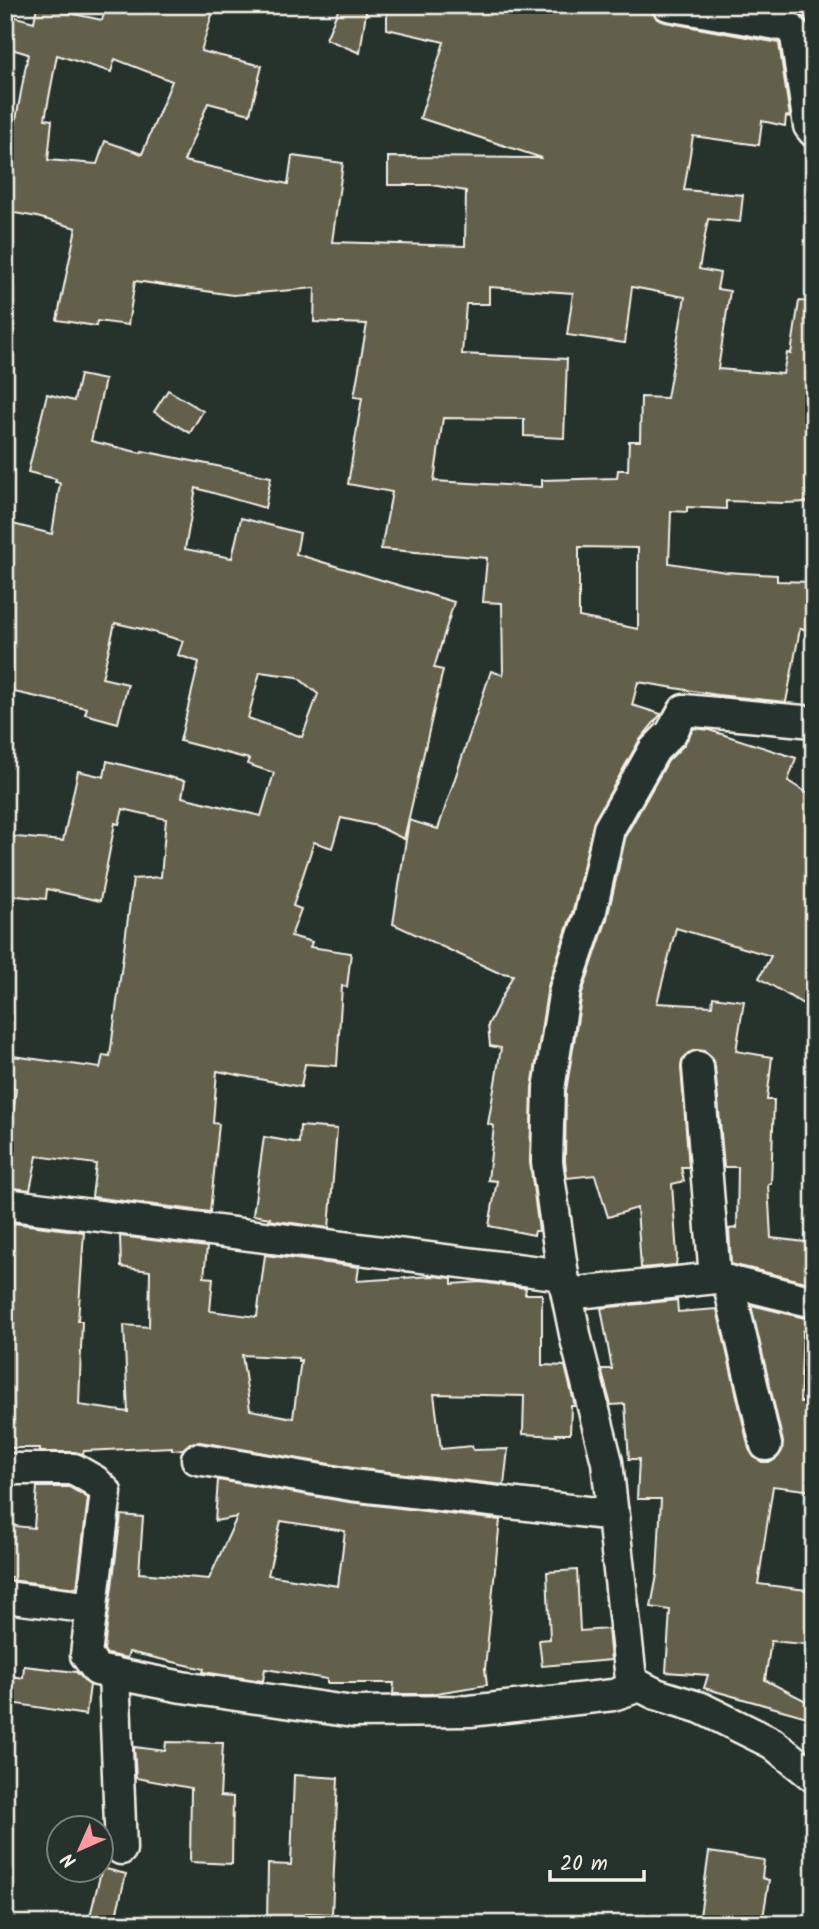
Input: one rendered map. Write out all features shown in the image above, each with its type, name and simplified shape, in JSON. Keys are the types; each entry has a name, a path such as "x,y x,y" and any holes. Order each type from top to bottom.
{"street":[{"path":"668,5 788,26 796,36 809,126 814,132"},
{"path":"814,722 684,710 671,733 654,750 609,829 590,915 565,989 550,1089 547,1162 576,1339 607,1462 631,1678 639,1686 656,1694 701,1708 772,1743 814,1777"},
{"path":"698,1067 721,1279 766,1445"},
{"path":"5,1204 566,1285 721,1279 814,1302"},
{"path":"197,1459 351,1485 614,1515"},
{"path":"5,1469 74,1469 95,1481 106,1492 86,1655 97,1670 182,1687 353,1712 470,1711 612,1695 639,1686"},
{"path":"5,1597 92,1608"},
{"path":"114,1673 121,1849"}],"building":[{"path":"107,5 215,5 201,51 262,66 250,114 208,103 184,161 288,184 292,156 343,163 332,242 465,246 466,191 432,185 388,185 388,157 542,158 420,118 444,42 387,29 387,5 638,5 637,10 652,12 657,19 665,22 779,43 790,117 786,116 785,126 762,121 759,145 693,136 684,190 743,195 740,222 708,219 699,269 720,273 717,289 730,291 718,369 783,374 787,353 791,354 799,301 814,302 814,499 809,499 809,502 783,503 726,501 726,509 687,507 687,512 671,511 669,563 726,572 777,575 777,581 814,582 814,629 800,629 786,702 717,695 638,682 632,705 661,714 639,741 594,821 573,910 548,986 532,1088 530,1162 539,1231 535,1231 534,1235 489,1226 497,1181 488,1180 494,1126 488,1124 501,1048 490,1046 488,1025 513,975 497,972 393,924 409,820 438,829 491,671 503,675 502,603 483,602 487,558 381,549 392,492 348,484 362,398 354,397 367,324 314,322 315,288 233,295 135,281 128,325 97,321 96,326 57,320 76,228 9,212 10,203 5,202 5,123 15,125 28,54 5,47 5,14 34,22 37,6 102,20","holes":["57,55 111,72 115,59 172,81 142,154 105,141 97,164 48,160 52,120 45,119","489,287 573,293 567,335 625,343 632,287 685,297 667,398 641,397 640,441 629,441 628,470 618,470 617,478 542,480 542,487 434,481 443,418 524,419 524,436 564,438 567,359 462,354 466,304 489,304","579,547 638,548 638,629 579,617"]},
{"path":"340,5 367,5 360,53 326,39"},
{"path":"771,5 814,5 814,36 801,14"},
{"path":"80,375 105,380 91,441 271,477 265,508 196,488 185,549 232,558 241,518 300,533 296,554 454,602 434,668 443,670 404,839 377,826 341,818 332,848 314,842 293,906 301,909 291,936 312,942 310,947 351,953 347,987 342,986 337,1066 305,1064 301,1087 217,1071 213,1123 219,1124 210,1212 92,1197 96,1164 37,1156 30,1190 5,1187 16,1088 5,1086 5,1055 100,1068 103,1055 110,1056 133,879 161,877 166,819 123,809 119,824 115,823 100,901 47,889 46,899 8,895 9,886 5,886 5,836 63,841 78,771 104,777 107,761 185,781 182,797 261,816 274,773 247,764 249,759 180,741 199,662 178,655 183,641 115,623 102,678 128,684 118,723 85,714 87,708 5,690 5,522 52,534 60,483 55,482 56,479 28,472 47,394 74,401","holes":["260,672 297,677 318,694 302,737 248,718"]},
{"path":"168,390 203,411 190,433 154,412"},
{"path":"694,728 709,730 796,758 788,781 814,797 814,989 805,1005 759,978 771,956 676,928 657,1003 712,1006 713,997 744,1001 736,1051 772,1057 767,1100 774,1100 771,1184 768,1184 771,1238 814,1243 814,1284 731,1264 729,1229 737,1228 738,1167 724,1167 715,1066 712,1057 705,1051 688,1053 682,1060 689,1167 681,1167 684,1181 672,1184 676,1265 641,1268 637,1208 608,1217 595,1175 567,1178 566,1091 582,993 607,919 626,835 668,761 684,745"},
{"path":"300,1126 337,1129 329,1228 269,1220 270,1218 253,1215 264,1137 299,1143"},
{"path":"5,1222 84,1232 78,1321 82,1321 79,1405 128,1412 124,1325 149,1327 150,1271 121,1267 120,1236 207,1247 204,1277 213,1278 210,1311 257,1317 265,1255 359,1267 357,1281 433,1276 452,1278 452,1284 480,1282 526,1288 525,1294 542,1294 542,1365 565,1366 575,1406 571,1406 570,1434 523,1434 524,1396 434,1394 441,1449 472,1446 473,1450 508,1449 504,1485 353,1468 200,1442 190,1443 183,1449 172,1450 172,1447 84,1451 83,1454 40,1452 40,1448 8,1448 5,1416","holes":["242,1355 298,1358 298,1361 301,1360 293,1418 250,1410"]},
{"path":"677,1300 678,1312 717,1309 749,1449 754,1457 762,1462 771,1462 778,1457 783,1442 751,1305 809,1319 810,1330 803,1331 800,1402 814,1402 814,1491 773,1486 758,1584 814,1591 814,1645 771,1641 765,1680 814,1705 814,1719 704,1688 708,1675 666,1672 670,1610 651,1607 657,1575 661,1499 637,1499 639,1459 629,1459 625,1404 611,1405 601,1369 612,1369 601,1308"},
{"path":"218,1480 349,1502 500,1520 485,1669 487,1685 430,1694 393,1694 394,1683 327,1683 327,1679 265,1669 263,1681 203,1672 204,1669 129,1652 127,1658 107,1654 104,1650 121,1515 143,1517 139,1573 209,1579 237,1517 215,1521","holes":["281,1521 345,1531 338,1586 268,1575"]},
{"path":"37,1487 69,1487 88,1498 77,1588 10,1580 11,1577 5,1576 5,1525 34,1528"},
{"path":"577,1570 580,1631 608,1629 611,1660 542,1666 539,1640 550,1639 547,1572"},
{"path":"24,1666 76,1672 90,1685 86,1715 5,1702 5,1675 23,1678"},
{"path":"166,1742 223,1743 220,1796 233,1797 232,1864 190,1862 191,1788 136,1778 134,1747 165,1751"},
{"path":"294,1775 338,1778 332,1914 305,1913 304,1924 267,1924 268,1864 291,1865"},
{"path":"709,1852 764,1860 762,1878 769,1880 762,1924 700,1916"},
{"path":"116,1872 126,1874 114,1924 88,1924 98,1884 116,1884"}]}
